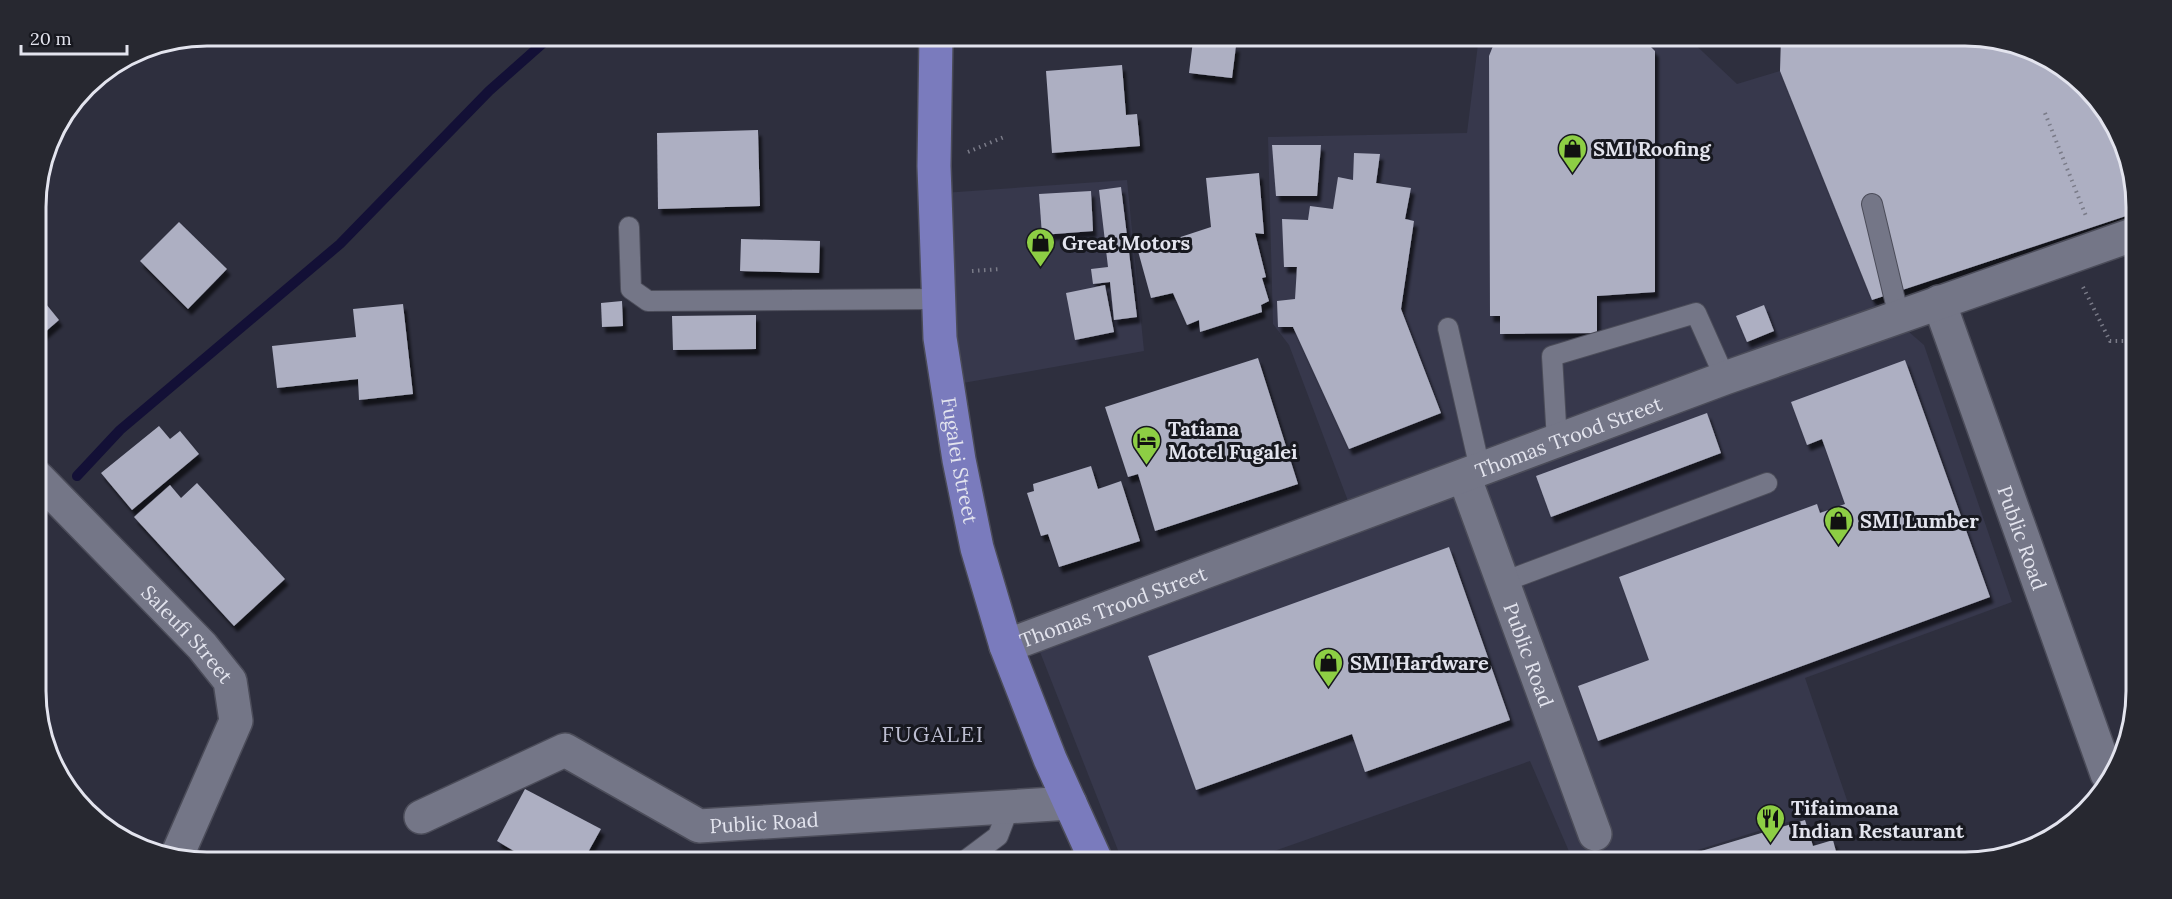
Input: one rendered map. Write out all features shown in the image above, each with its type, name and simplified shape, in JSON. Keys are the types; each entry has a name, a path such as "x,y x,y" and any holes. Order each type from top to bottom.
{"main road":[{"name":"Fugalei Street","path":"936,47 933,166 940,338 959,460 977,548 1006,646 1050,759 1092,852"}],"street":[{"name":"Thomas Trood Street","path":"1006,646 1725,378 2126,237"},
{"name":"Public Road","path":"1939,303 2105,769"},
{"name":"Public Road","path":"1472,472 1503,582 1595,834"},
{"name":"Saleufi Street","path":"47,487 202,646 230,681 236,721 180,850"},
{"name":"Public Road","path":"421,817 565,750 699,826 1070,803"}],"lane":[{"path":"1872,204 1899,316"},
{"path":"629,227 631,289 648,302 939,299"},
{"path":"1557,441 1552,356 1696,313 1725,378"},
{"path":"1448,328 1472,472"},
{"path":"1503,582 1767,483"},
{"path":"977,852 998,836 1009,807"}],"path":[{"path":"2045,113 2098,247"},
{"path":"2068,257 2110,341 2126,341"}],"shaded area":[{"name":"SMI Hardware","path":"1478,47 1698,47 1737,84 1780,71 1872,300 1924,345 2012,602 1805,678 1848,803 1691,852 1569,852 1530,761 1271,852 1119,852 1040,652 1359,530 1289,345 1273,324 1268,137 1467,133"},
{"name":"Great Motors","path":"1127,180 1144,351 963,383 948,342 943,193"}],"building":[{"path":"1192,47 1236,47 1232,78 1189,73"},
{"name":"SMI Roofing","path":"1493,47 1651,47 1655,51 1655,292 1597,296 1597,333 1500,334 1500,316 1490,316 1489,56"},
{"path":"1781,47 1985,48 2006,52 2036,63 2071,87 2085,101 2104,127 2120,166 2126,216 1872,300 1780,71"},
{"path":"1122,65 1126,115 1137,114 1140,146 1052,153 1046,71"},
{"path":"758,130 760,206 658,209 657,133"},
{"path":"1272,145 1321,145 1317,196 1276,196"},
{"path":"1354,153 1380,154 1376,183 1411,188 1405,219 1414,221 1401,309 1441,413 1349,449 1293,327 1278,327 1277,301 1295,299 1297,267 1284,267 1282,219 1308,220 1310,206 1333,209 1338,177 1353,180"},
{"path":"1259,173 1264,234 1255,233 1266,277 1262,278 1269,301 1261,305 1262,312 1200,332 1199,320 1187,325 1173,293 1151,298 1138,251 1211,227 1206,178"},
{"path":"1121,187 1137,317 1114,320 1110,282 1093,284 1091,269 1108,267 1099,190"},
{"path":"1091,191 1093,231 1042,235 1039,194"},
{"path":"179,222 227,269 188,309 140,261"},
{"path":"741,239 820,241 819,273 740,271"},
{"path":"1105,285 1114,332 1075,340 1066,293"},
{"path":"622,301 623,326 602,327 601,303"},
{"path":"403,304 413,394 359,400 358,379 277,388 272,346 356,337 353,309"},
{"path":"47,305 59,320 47,330"},
{"path":"1764,305 1774,331 1747,342 1736,316"},
{"path":"756,315 756,349 673,350 672,316"},
{"path":"1258,358 1298,484 1155,531 1138,474 1128,477 1105,407"},
{"name":"SMI Lumber","path":"1905,360 1990,597 1598,741 1578,686 1649,660 1619,577 1817,504 1820,513 1845,504 1822,439 1807,445 1791,402"},
{"path":"1707,413 1721,453 1551,517 1536,476"},
{"path":"159,426 170,439 180,431 199,454 132,510 101,473"},
{"path":"1091,466 1098,489 1121,481 1140,541 1059,567 1048,534 1041,536 1027,493 1034,491 1033,484"},
{"path":"197,483 285,579 234,626 134,517 170,485 181,498"},
{"name":"SMI Hardware","path":"1449,547 1510,720 1365,772 1352,734 1196,790 1148,656"},
{"path":"525,789 601,829 588,852 516,852 497,841"},
{"path":"1805,820 1813,846 1833,840 1836,852 1698,852"}],"waterway":[{"path":"77,476 120,430 340,244 489,91 539,47"}],"place":[{"name":"SMI Roofing","path":"1572,174"},
{"name":"Great Motors","path":"1041,268"},
{"name":"Tatiana Motel Fugalei","path":"1147,466"},
{"name":"SMI Lumber","path":"1839,546"},
{"name":"SMI Hardware","path":"1329,688"},
{"name":"Tifaimoana Indian Restaurant","path":"1770,844"}],"district":[{"name":"FUGALEI","path":"933,734"}]}
